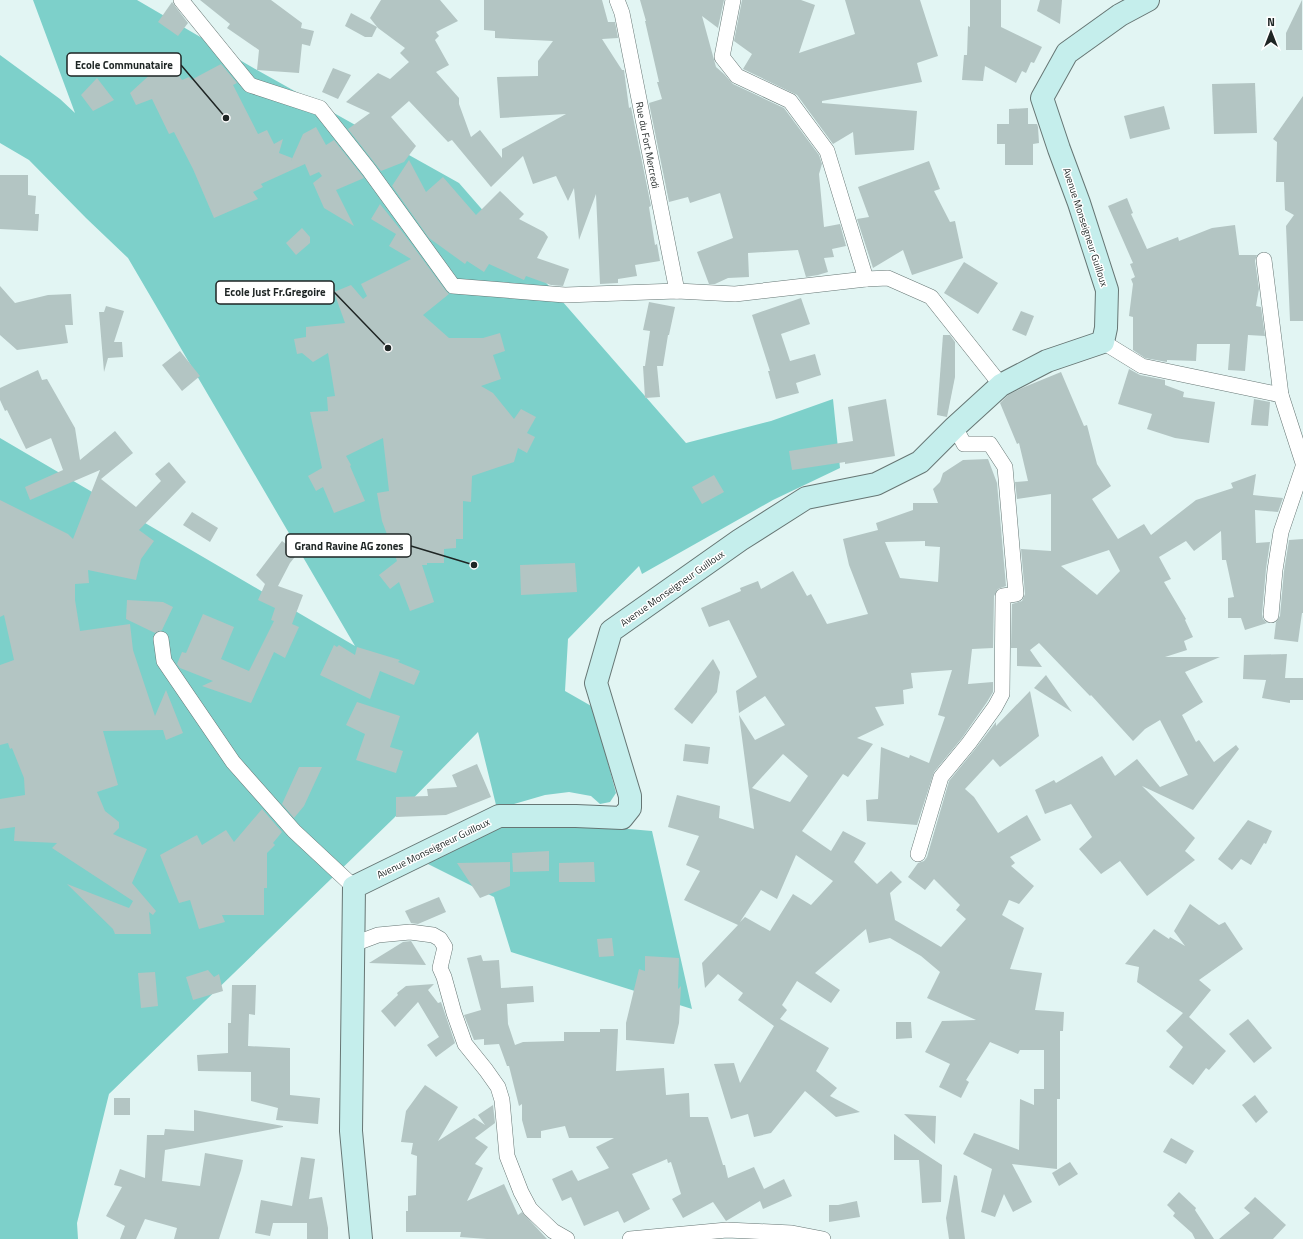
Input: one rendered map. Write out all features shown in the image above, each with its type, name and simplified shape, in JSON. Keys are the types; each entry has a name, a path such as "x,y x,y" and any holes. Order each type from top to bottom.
{"street":[{"path":"181,0 250,85 320,108 369,170 453,286 565,296 677,291 735,294 866,279 888,278 931,297 1001,385"},
{"name":"Rue du Fort Mercredi","path":"617,0 622,13 677,291"},
{"path":"733,0 722,57 737,76 790,101 827,152 866,279"},
{"name":"Avenue Monseigneur Guilloux","path":"354,887 499,816 576,816 622,818 630,808 630,796 596,683 611,631 740,540 806,498 876,484 920,462 955,427 1001,385 1047,361 1103,342 1106,328 1107,290 1079,203 1042,98 1067,53 1120,15 1148,0"},
{"path":"1264,260 1281,395 1303,463"},
{"path":"1103,342 1142,366 1281,395"},
{"path":"918,854 941,778 995,707 1002,694 1003,596 1016,594 1005,467 990,444 964,444 955,427"},
{"path":"1271,615 1275,570 1281,532 1303,467"},
{"path":"1296,491 1303,508"},
{"path":"161,639 164,660 233,762 294,831 354,887 351,1131 361,1239"},
{"path":"354,944 378,935 410,932 433,935 440,939 445,946 440,968 454,1013 466,1044 498,1087 502,1100 508,1156 521,1192 534,1214 554,1231 567,1239"},
{"path":"630,1239 727,1230 792,1233 823,1239"}],"shaded area":[{"path":"33,0 137,0 257,70 459,183 686,443 771,421 833,399 840,468 773,500 642,574 639,566 568,639 565,691 593,707 616,793 610,802 600,804 591,796 569,792 545,795 497,809 478,732 394,818 109,1094 77,1223 78,1239 0,1239 0,438 355,646 128,258 29,160 0,143 0,55 60,99 75,113"},
{"path":"498,823 571,824 652,831 692,1009 511,952 494,897 428,864"}],"building":[{"path":"200,0 271,0 302,23 301,28 314,31 310,46 302,44 299,73 257,70 259,50 227,28 230,24"},
{"path":"381,0 440,0 458,21 436,32 439,36 435,40 449,65 436,72 459,98 459,104 471,137 480,130 502,158 502,149 566,114 500,118 497,77 538,76 538,61 553,41 495,38 495,31 484,30 484,0 602,0 608,22 615,22 618,38 602,39 622,70 624,70 629,108 631,107 651,206 649,207 655,245 657,244 660,261 635,265 637,276 618,279 618,283 600,284 596,194 579,240 574,188 568,201 556,176 533,184 523,156 491,187 452,140 448,142 409,101 391,117 416,146 404,162 381,171 348,129 370,113 346,102 378,73 390,79 409,62 400,53 405,48 378,28 370,18"},
{"path":"640,0 724,0 718,28 702,16 716,67 733,84 784,108 819,155 822,164 819,174 824,227 840,224 846,246 832,249 834,257 824,258 828,272 806,277 798,250 748,253 749,277 728,278 715,284 709,284 697,252 733,238 720,193 690,203 688,197 669,202 649,103 662,99 657,82 659,82 646,21"},
{"path":"742,0 801,0 815,5 799,53 855,34 845,0 920,0 938,56 917,63 922,82 822,101 822,103 917,111 914,150 855,155 853,132 833,144 797,95 743,69 752,54 734,41"},
{"path":"970,0 1001,0 1001,27 1042,47 1034,63 1031,62 1026,73 1022,71 1016,83 985,66 983,81 962,80 964,55 967,55 968,26 970,27"},
{"path":"1040,0 1062,0 1060,24 1037,11"},
{"path":"1302,0 1302,50 1286,50 1286,33"},
{"path":"172,2 188,23 178,36 158,22"},
{"path":"351,13 377,27 372,37 365,37 345,26"},
{"path":"167,59 182,80 189,77 191,80 221,64 237,83 233,85 258,134 267,130 274,144 283,139 279,153 292,158 291,161 303,134 316,127 326,145 334,140 364,178 336,190 354,226 324,208 313,183 322,176 319,172 310,176 305,164 261,184 263,187 253,192 258,199 214,218 193,169 174,132 169,134 152,99 136,105 130,93"},
{"path":"333,68 351,75 338,99 322,92"},
{"path":"97,78 114,100 93,111 81,95"},
{"path":"1255,83 1257,133 1214,134 1212,84"},
{"path":"1303,96 1303,321 1290,321 1286,226 1294,215 1285,210 1284,182 1276,182 1277,142 1273,139"},
{"path":"1164,106 1170,129 1130,139 1124,116"},
{"path":"1028,108 1028,124 1037,124 1038,127 1039,143 1033,144 1033,165 1005,165 1005,144 997,144 997,124 1009,124 1009,109"},
{"path":"409,160 426,192 443,177 476,215 500,191 524,214 519,219 544,232 548,237 537,258 569,269 563,286 551,285 526,276 524,280 489,264 484,272 467,261 465,264 429,238 392,186"},
{"path":"929,161 940,189 934,191 950,222 955,221 963,258 912,275 903,250 873,268 857,219 869,217 858,187"},
{"path":"0,175 28,175 28,195 36,196 35,214 39,214 38,231 0,229"},
{"path":"1127,198 1133,213 1131,214 1147,249 1178,237 1179,241 1212,228 1235,225 1239,255 1257,255 1255,261 1259,289 1256,306 1261,307 1265,336 1248,335 1245,371 1228,370 1230,344 1197,344 1196,361 1167,360 1167,362 1145,358 1133,350 1133,317 1129,316 1133,284 1131,279 1135,277 1130,264 1133,263 1108,206"},
{"path":"380,204 449,294 423,315 449,338 483,338 500,333 505,351 493,355 501,379 481,386 493,393 514,419 521,409 536,417 527,433 535,437 527,453 518,448 514,462 472,476 471,502 463,501 463,539 456,539 456,548 444,549 444,563 427,563 427,565 422,565 434,602 410,611 399,582 390,589 379,575 397,561 382,521 377,493 389,491 383,438 346,456 365,501 334,513 323,487 316,491 308,476 322,468 310,412 328,411 327,397 335,396 328,353 313,362 302,353 297,354 294,339 306,337 306,327 345,323 334,292 351,285 363,299 367,296 361,284 411,259 389,246 396,234 371,219"},
{"path":"302,228 310,237 310,243 296,255 286,243"},
{"path":"964,262 998,283 978,314 944,293"},
{"path":"0,286 15,303 48,295 71,294 73,325 65,325 68,343 17,350 0,335"},
{"path":"801,298 810,324 781,334 790,361 815,354 821,375 796,383 799,393 776,399 768,371 770,371 752,315"},
{"path":"649,302 675,307 668,335 663,366 657,366 660,397 645,398 643,366 645,366 650,331 643,330"},
{"path":"106,306 124,311 114,342 122,342 123,357 108,358 104,372 99,312 104,312"},
{"path":"1021,311 1034,316 1026,336 1012,330"},
{"path":"943,335 950,335 955,342 955,377 947,417 937,415"},
{"path":"180,351 200,376 182,391 162,365"},
{"path":"1129,369 1140,375 1165,380 1165,385 1184,392 1183,397 1215,402 1209,443 1175,438 1147,429 1152,414 1118,404"},
{"path":"38,370 42,380 47,379 75,428 80,460 115,431 133,453 101,479 136,507 161,481 155,474 169,462 186,482 139,530 154,541 141,559 136,580 88,570 89,583 75,584 75,600 80,631 130,624 133,650 155,716 166,690 183,733 166,740 163,730 103,731 118,785 97,792 105,811 119,822 119,828 113,834 147,849 132,883 156,911 153,915 149,912 151,934 115,934 113,929 67,884 129,908 133,901 52,848 57,843 14,841 15,827 0,829 0,799 25,795 24,778 12,748 10,749 8,743 0,745 0,665 14,660 4,615 0,617 0,500 68,534 73,539 100,470 30,500 25,487 63,470 51,438 26,449 7,410 5,411 0,400 0,388"},
{"path":"1061,372 1084,426 1087,425 1097,464 1111,486 1092,499 1118,539 1144,524 1151,535 1196,500 1233,488 1231,483 1256,474 1253,495 1283,498 1278,512 1255,510 1256,543 1270,542 1262,614 1263,619 1267,623 1245,630 1241,618 1228,618 1228,598 1234,597 1226,560 1222,560 1221,531 1194,551 1186,541 1159,557 1171,579 1164,582 1186,619 1185,620 1193,637 1184,641 1187,650 1165,657 1220,657 1185,672 1203,702 1182,715 1196,742 1199,740 1214,762 1236,745 1239,749 1193,810 1142,786 1195,838 1185,851 1195,860 1147,896 1120,861 1101,874 1079,849 1092,837 1071,804 1045,814 1035,790 1054,780 1056,783 1102,756 1115,776 1137,759 1160,787 1188,775 1160,720 1145,729 1133,741 1091,695 1090,696 1039,643 1030,650 1042,667 1017,666 1017,648 1011,648 1012,604 1022,601 1025,594 1021,549 1051,551 1051,494 1017,499 1015,482 1028,481 1019,443 1017,444 1000,403 1008,395","holes":["1109,550 1120,571 1097,595 1061,566"]},
{"path":"886,399 895,456 792,470 789,451 853,441 848,407"},
{"path":"1254,399 1270,402 1268,426 1251,425"},
{"path":"988,459 997,483 1006,586 998,589 994,596 993,648 972,649 968,684 993,682 993,692 962,738 934,772 917,825 867,821 866,800 878,799 881,747 909,758 910,755 929,763 945,717 938,715 952,670 911,673 913,688 903,690 904,704 875,707 884,725 857,738 873,744 848,777 843,774 802,831 831,851 843,831 866,843 854,862 877,884 891,871 902,882 890,893 895,920 941,947 966,919 956,910 960,905 934,879 925,890 908,877 918,863 924,861 927,857 949,781 996,722 996,726 1030,691 1039,736 1000,767 993,759 965,789 974,797 998,833 1027,815 1041,840 1010,857 1015,863 1011,866 1034,886 1019,904 1009,900 1002,915 1024,928 1010,969 1042,973 1035,1010 1064,1012 1063,1031 1060,1031 1060,1099 1057,1099 1057,1169 1012,1164 1032,1202 1013,1212 1004,1194 995,1217 981,1212 992,1169 963,1154 974,1133 1019,1150 1020,1099 1034,1105 1034,1089 1044,1089 1044,1050 1020,1050 1018,1054 990,1042 966,1080 969,1082 961,1098 939,1087 950,1064 925,1052 942,1021 976,1020 927,998 940,972 921,956 890,938 869,943 866,929 815,973 840,990 831,1003 797,981 782,1005 787,1010 780,1019 829,1048 816,1071 837,1088 830,1096 860,1112 836,1117 805,1091 771,1133 754,1137 748,1114 731,1119 714,1064 734,1063 740,1083 774,1026 738,1000 743,993 718,974 705,988 702,963 738,925 684,900 700,871 686,865 699,836 668,827 677,795 720,806 719,818 754,829 739,715 755,740 785,725 765,696 739,713 736,691 757,677 729,620 709,627 701,608 741,591 740,588 758,581 761,589 793,571 807,596 811,594 827,624 868,614 849,565 843,539 878,530 876,523 913,510 913,503 938,503 933,489 940,482 943,473 963,460","holes":["925,541 925,546 940,547 938,582 900,578 885,542","783,754 808,776 790,802 752,788","796,855 833,881 811,905 793,894 770,931 745,917 740,922 761,890 777,899"]},
{"path":"714,475 724,492 702,504 692,487"},
{"path":"192,512 218,528 210,542 183,525"},
{"path":"1303,539 1303,613 1298,642 1274,639 1276,622 1280,616 1284,571 1289,540"},
{"path":"282,541 298,553 290,563 278,586 303,595 292,624 299,627 285,658 274,652 251,703 202,686 213,681 180,668 177,664 182,652 186,653 203,614 234,627 221,659 249,671 274,621 271,620 275,608 258,600 265,584 256,575"},
{"path":"575,563 577,592 521,595 520,565"},
{"path":"127,600 163,602 173,607 162,630 155,633 126,619"},
{"path":"334,645 337,647 339,645 355,655 357,647 400,660 398,662 420,671 414,685 380,671 370,699 320,675"},
{"path":"1287,654 1285,678 1303,678 1303,700 1290,700 1290,703 1262,698 1266,680 1243,679 1244,655"},
{"path":"713,659 720,672 717,692 692,724 674,709"},
{"path":"1046,675 1072,712 1034,688"},
{"path":"357,702 400,716 390,747 403,751 396,773 356,760 365,734 346,725"},
{"path":"685,744 710,747 708,764 683,761"},
{"path":"477,764 491,797 446,815 396,817 396,797 428,796 427,789 457,787 452,775"},
{"path":"299,767 322,767 304,806 294,818 282,804"},
{"path":"262,809 282,832 273,843 275,845 267,853 267,888 264,888 264,915 222,915 225,922 199,929 190,900 179,903 160,855 197,835 202,845 226,830 234,842"},
{"path":"1248,820 1272,831 1266,844 1264,843 1251,865 1241,859 1232,870 1218,859"},
{"path":"549,851 549,871 513,872 512,853"},
{"path":"510,862 510,886 480,898 457,863"},
{"path":"594,862 595,882 559,882 559,863"},
{"path":"439,897 446,912 418,924 411,923 405,911"},
{"path":"1190,904 1219,925 1225,922 1243,949 1199,980 1211,990 1189,1017 1226,1051 1209,1070 1206,1068 1193,1085 1169,1067 1183,1047 1166,1031 1183,1013 1137,982 1139,967 1125,964 1154,929 1169,939 1170,937 1185,946 1174,931"},
{"path":"612,938 614,956 599,957 597,939"},
{"path":"411,941 426,965 369,963 403,942"},
{"path":"481,955 483,961 499,960 501,988 533,986 534,1002 507,1004 508,1024 515,1045 523,1042 564,1041 564,1032 600,1032 600,1029 618,1029 616,1071 664,1068 666,1095 689,1093 690,1117 708,1117 728,1178 754,1167 764,1189 784,1179 792,1196 763,1209 760,1201 726,1221 713,1202 683,1218 672,1199 681,1194 671,1162 668,1163 667,1159 632,1174 650,1209 624,1223 618,1211 584,1226 571,1197 562,1201 552,1179 572,1170 578,1181 609,1168 596,1147 614,1138 569,1138 565,1126 541,1131 541,1138 527,1138 522,1120 522,1104 519,1106 509,1066 507,1066 499,1044 484,1045 484,1039 474,1040 464,1015 481,1010 467,958"},
{"path":"645,956 679,958 678,989 681,986 679,1023 674,1044 626,1040 626,1023 639,969 645,971"},
{"path":"208,970 214,977 219,974 223,991 193,1000 186,977"},
{"path":"155,972 158,1006 141,1008 138,973"},
{"path":"434,984 428,990 438,1003 441,1002 455,1043 436,1057 427,1045 439,1037 418,1002 395,1027 381,1011 398,995 397,993 406,986"},
{"path":"232,985 256,985 255,1015 249,1014 248,1046 290,1048 290,1095 320,1098 318,1124 276,1120 278,1108 251,1101 251,1072 198,1071 197,1055 228,1053 228,1023 231,1023"},
{"path":"1248,1019 1272,1048 1254,1063 1229,1034"},
{"path":"896,1022 911,1022 912,1038 896,1039"},
{"path":"425,1085 458,1107 438,1141 474,1118 485,1125 478,1115 493,1105 495,1123 475,1138 488,1147 475,1164 483,1168 467,1201 504,1184 518,1215 522,1212 547,1239 487,1239 460,1237 461,1232 406,1232 408,1196 416,1195 417,1156 411,1154 413,1143 401,1142 406,1111"},
{"path":"1255,1095 1268,1112 1256,1123 1242,1105"},
{"path":"114,1098 130,1098 130,1115 114,1115"},
{"path":"194,1110 283,1127 165,1150 162,1181 200,1186 205,1153 243,1160 219,1239 174,1239 177,1228 145,1219 136,1239 120,1239 125,1226 106,1216 122,1187 114,1185 120,1169 145,1178 147,1135 164,1135 165,1129 194,1131"},
{"path":"904,1114 936,1116 935,1144"},
{"path":"894,1134 942,1165 941,1202 922,1203 919,1160 894,1160"},
{"path":"1171,1138 1194,1151 1186,1164 1163,1152"},
{"path":"301,1157 315,1159 309,1199 322,1197 328,1228 328,1239 307,1239 307,1223 273,1223 270,1236 255,1233 261,1200 292,1206"},
{"path":"1070,1162 1078,1174 1059,1186 1052,1173"},
{"path":"954,1175 957,1176 965,1239 949,1239 946,1218"},
{"path":"1179,1192 1196,1208 1195,1210 1214,1239 1195,1239 1192,1233 1173,1216 1175,1213 1167,1205"},
{"path":"1255,1197 1286,1225 1273,1239 1219,1239 1250,1213 1244,1208"},
{"path":"857,1201 860,1217 829,1222 829,1205 838,1205"}],"place":[{"name":"Ecole Communataire","path":"226,118"},
{"name":"Ecole Just Fr.Gregoire","path":"388,348"},
{"name":"Grand Ravine AG zones","path":"474,565"}]}
